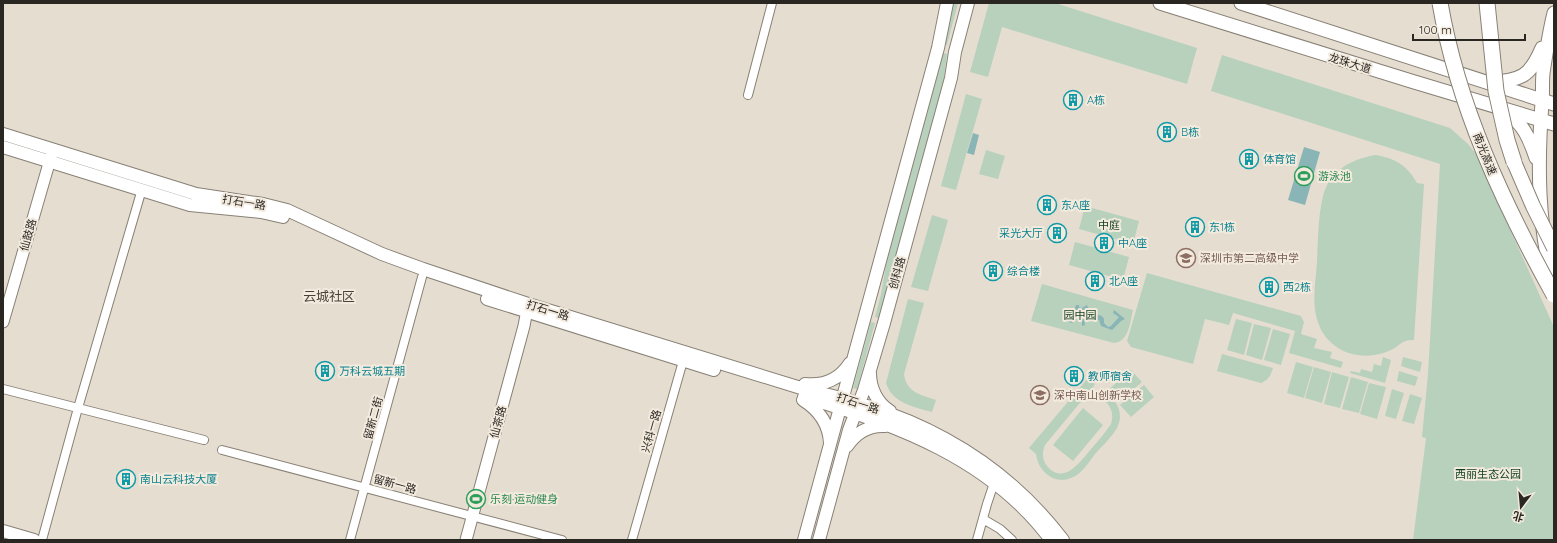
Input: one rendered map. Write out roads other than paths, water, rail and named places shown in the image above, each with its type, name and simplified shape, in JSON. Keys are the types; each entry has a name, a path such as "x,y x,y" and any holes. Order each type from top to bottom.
{"highway":[{"name":"南光高速","path":"1440,3 1456,76 1479,141 1490,169 1529,250 1554,295"},
{"path":"1487,3 1496,92 1507,140 1514,162 1533,206 1554,248"}],"main road":[{"name":"创科路","path":"804,540 938,48 947,3"},
{"name":"创科路","path":"819,540 842,454 884,323 951,78 955,52 968,3"},
{"name":"龙珠大道","path":"1160,3 1554,124"},
{"name":"龙珠大道","path":"1241,3 1487,84 1548,102"},
{"path":"1554,13 1543,74 1548,102 1541,120 1539,169 1539,203 1542,232 1554,288"},
{"path":"1487,84 1517,78 1528,72 1537,61 1550,32"},
{"path":"938,48 955,52"},
{"path":"1484,103 1500,109 1518,121 1528,136 1539,169"},
{"name":"打石一路","path":"3,134 196,194 263,204 287,210 382,254 527,308 683,360 794,393 842,403 856,408 946,451 976,469 1021,506 1051,540"},
{"name":"打石一路","path":"3,147 190,205 261,212 285,218 349,248 422,278 716,362 814,392 832,394 842,403"},
{"path":"864,318 884,323"},
{"path":"814,392 804,384 819,384 832,380 844,371 854,356"},
{"path":"870,370 870,382 877,398 886,408 898,416"},
{"path":"794,393 812,406 822,417 829,432 830,449"},
{"name":"打石一路","path":"856,408 898,416 951,441 1001,474 1034,505 1063,540"},
{"path":"842,454 854,437 867,428 881,426 898,428"},
{"path":"3,531 34,540"}],"street":[{"path":"748,95 772,3"},
{"name":"仙鼓路","path":"3,322 53,149"},
{"path":"42,540 78,408 142,189"},
{"name":"留新二街","path":"350,540 422,278"},
{"name":"仙茶路","path":"466,540 524,326 527,308"},
{"path":"683,360 716,362"},
{"name":"兴科一路","path":"632,540 683,360"},
{"path":"3,389 204,440"},
{"name":"留新一路","path":"222,450 562,540"},
{"path":"977,540 994,483"},
{"path":"983,520 1000,529 1012,540"}],"water":[{"path":"973,133 979,135 974,155 967,153"},
{"name":"游泳池","path":"1304,147 1320,152 1305,205 1288,200"},
{"path":"1076,305 1079,305 1079,307 1082,308 1087,305 1090,313 1102,316 1104,323 1108,327 1111,326 1119,317 1113,313 1114,310 1125,319 1112,330 1101,326 1099,320 1093,319 1087,313 1085,314 1084,319 1085,325 1082,326 1082,319 1079,316 1072,323 1069,322"}],"place":[{"name":"A栋","path":"1073,100"},
{"name":"B栋","path":"1167,132"},
{"name":"体育馆","path":"1249,159"},
{"name":"游泳池","path":"1304,176"},
{"name":"东A座","path":"1047,205"},
{"name":"东1栋","path":"1195,227"},
{"name":"采光大厅","path":"1057,233"},
{"name":"中A座","path":"1104,243"},
{"name":"深圳市第二高级中学","path":"1186,258"},
{"name":"综合楼","path":"993,271"},
{"name":"北A座","path":"1095,281"},
{"name":"西2栋","path":"1269,287"},
{"name":"万科云城五期","path":"325,371"},
{"name":"教师宿舍","path":"1074,376"},
{"name":"深中南山创新学校","path":"1040,395"},
{"name":"南山云科技大厦","path":"126,479"},
{"name":"乐刻·运动健身","path":"476,499"}],"district":[{"name":"云城社区","path":"329,296"}],"park label":[{"name":"中庭","path":"1109,225"},
{"name":"园中园","path":"1080,315"},
{"name":"西丽生态公园","path":"1488,474"}]}
